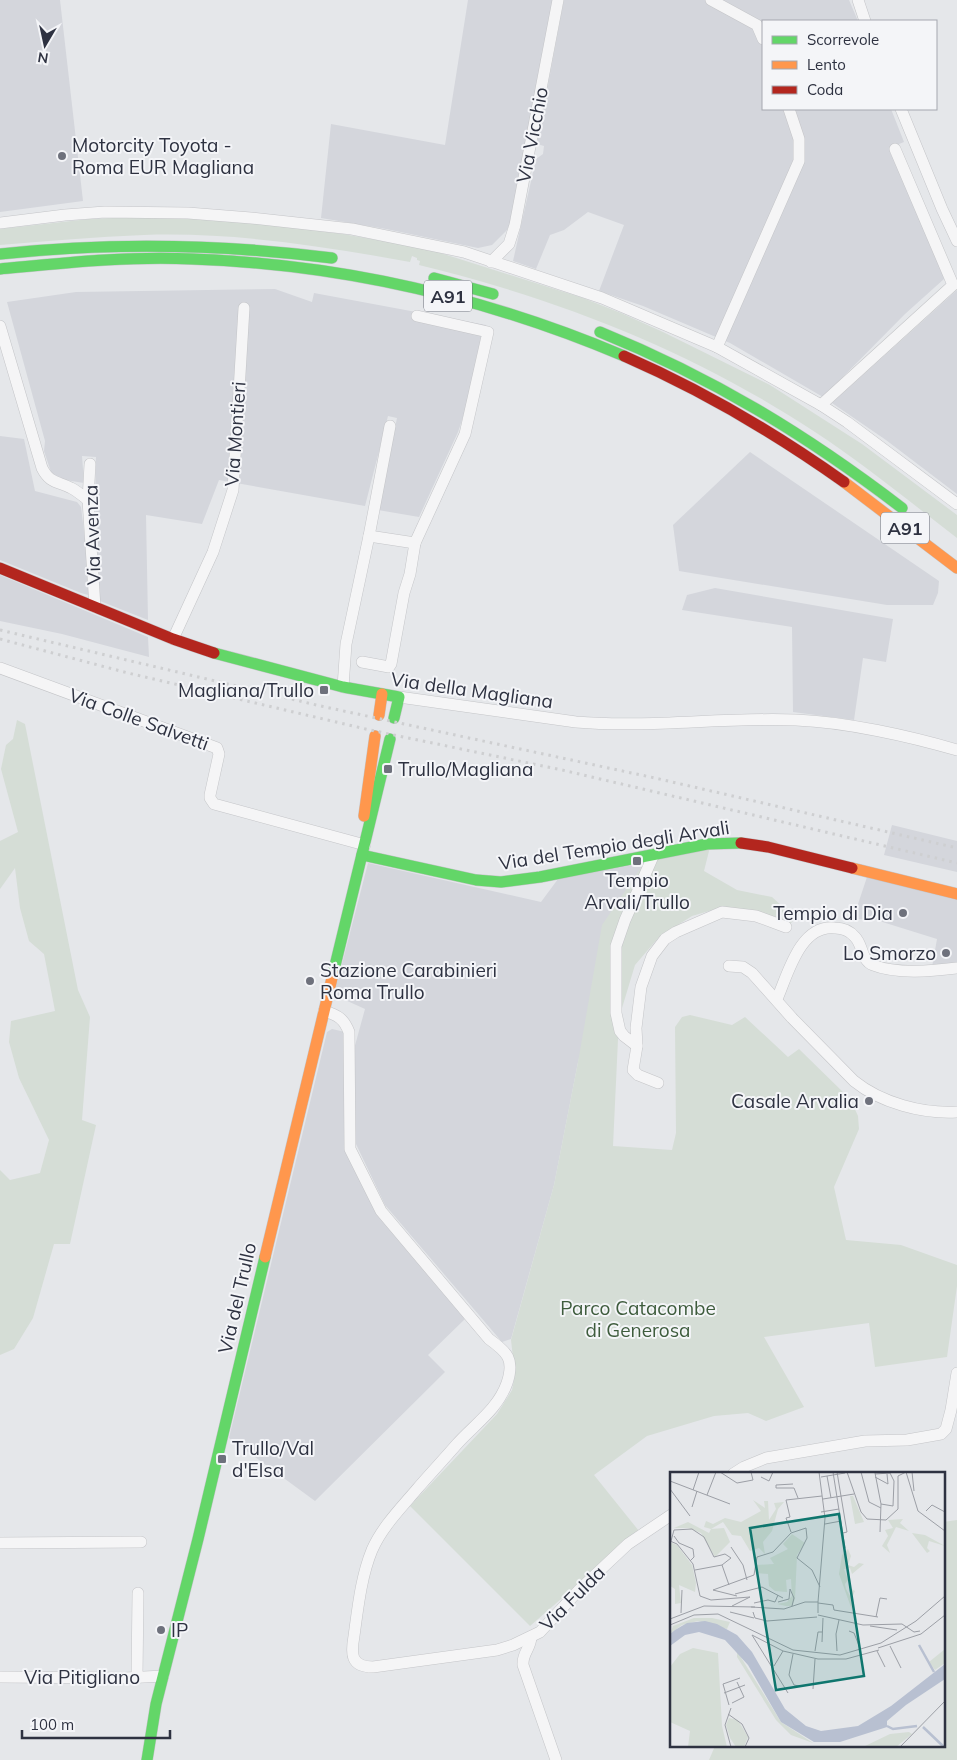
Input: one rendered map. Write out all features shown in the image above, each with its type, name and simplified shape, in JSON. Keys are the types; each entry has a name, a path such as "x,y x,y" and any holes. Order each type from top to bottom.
{"main road":[{"path":"0,254 85,246 183,245 268,250 346,260"},
{"name":"A91","path":"0,269 78,261 134,258 237,261 322,270 383,280 503,311 618,354 672,378 732,410 825,468 957,568"},
{"name":"A91","path":"422,275 504,297"},
{"name":"A91","path":"593,329 678,366 752,405 842,462 914,517"},
{"name":"Via della Magliana","path":"0,568 173,639 234,659 343,687 399,697"},
{"path":"379,715 382,694"},
{"path":"394,718 399,697"},
{"name":"Via del Trullo","path":"364,850 365,806 375,736"},
{"name":"Via del Trullo","path":"147,1760 151,1732 164,1676 390,740"},
{"name":"Via del Tempio degli Arvali","path":"364,850 446,874 476,880 501,882 722,842 758,845 791,851 957,894"}],"street":[{"name":"Via Vicchio","path":"491,262 509,244 515,225 558,0"},
{"path":"711,0 757,24 762,36"},
{"path":"858,0 865,20"},
{"path":"717,347 799,161 799,139 789,110"},
{"path":"901,110 942,210 957,241"},
{"path":"822,406 953,286 895,149"},
{"path":"0,223 105,212 180,212 352,229 445,248 602,298 717,347 847,422 957,504"},
{"name":"Via Montieri","path":"173,639 213,552 233,490 244,308"},
{"path":"362,662 389,667 391,664 415,543 465,434 488,332 416,316"},
{"path":"0,326 45,474 52,481 71,488 88,500"},
{"path":"343,687 346,644 390,426"},
{"name":"Via Avenza","path":"90,464 88,500 95,607"},
{"path":"369,536 415,543"},
{"name":"Via Colle Salvetti","path":"0,668 217,748 219,754 210,795 214,804 364,850"},
{"name":"Via della Magliana","path":"399,697 600,724 809,720 885,733 957,750"},
{"path":"637,1046 620,1031 616,1013 616,946 625,920 654,854"},
{"path":"658,1082 638,1075 632,1070 637,1046 636,1028 641,987 652,956 665,939 676,932 722,912 756,916 786,927"},
{"path":"777,999 798,950 818,929 836,928 849,932 861,944 863,953 873,965 893,969 929,971 957,968"},
{"path":"729,966 740,966 748,970 863,1088 889,1100 918,1109 936,1113 957,1112"},
{"name":"Via Fulda","path":"324,1011 339,1015 349,1032 350,1149 379,1208 489,1339 505,1351 510,1365 507,1382 498,1401 397,1512 378,1537 365,1572 359,1600 352,1650 354,1659 360,1665 373,1667 496,1650 531,1637 547,1626 579,1590 628,1544 670,1516"},
{"path":"736,1472 766,1458 865,1441 907,1440 941,1434 946,1429 951,1410 957,1373"},
{"path":"0,1543 141,1542"},
{"path":"137,1677 138,1593"},
{"path":"531,1637 531,1644 522,1657 522,1665 556,1760"},
{"name":"Via Pitigliano","path":"0,1677 164,1676"}],"shaded area":[{"path":"0,0 60,0 83,201 0,212"},
{"path":"468,0 554,0 514,214 507,230 492,245 478,248 321,218 331,124 445,145"},
{"path":"564,0 849,0 858,20 762,20 762,110 891,110 904,142 890,152 939,257 944,279 905,314 823,397 730,343 643,306 599,291 624,225 588,212 564,230 550,235 536,269 513,261 536,159 543,154 544,146 537,144"},
{"path":"275,289 312,302 314,293 486,325 468,402 458,432 419,517 378,510 397,418 388,416 365,506 219,480 202,524 146,515 148,620 100,601 95,505 96,457 82,456 84,483 53,478 44,451 45,441 7,302 76,292"},
{"path":"957,290 957,494 886,440 832,403"},
{"path":"0,436 24,439 35,491 77,502 81,507 92,596 0,560"},
{"path":"750,452 939,581 938,593 933,605 887,605 679,571 673,525"},
{"path":"0,575 148,637 149,657 62,634 0,621"},
{"path":"715,588 893,619 886,662 863,658 854,720 793,712 792,627 682,610 687,595"},
{"path":"892,825 957,841 957,872 884,855"},
{"path":"368,863 541,902 558,879 644,863 578,1062 554,1185 511,1339 502,1342 385,1205 356,1144 351,1060 365,1009 334,995"},
{"path":"867,877 957,900 957,963 932,967 937,939 876,920 853,919"},
{"path":"332,1029 345,1032 348,1151 376,1211 466,1318 428,1355 445,1372 315,1501 229,1438 327,1032"}],"green space":[{"path":"161,216 231,220 343,234 428,249 583,298 621,313 770,385 862,444 957,515 957,538 833,444 769,403 722,377 624,331 523,294 419,265 420,261 412,256 410,262 278,241 177,235 108,237 0,245 0,229 89,219"},
{"path":"17,720 25,724 78,990 90,1017 82,1120 96,1125 70,1244 54,1244 33,1318 14,1349 0,1355 0,1170 10,1180 40,1173 49,1140 19,1078 9,1042 11,1021 55,1011 44,954 29,941 20,908 15,868 0,889 0,841 18,832 1,769 6,745 13,739"},
{"name":"Parco Catacombe di Generosa","path":"710,847 704,871 737,890 772,897 783,907 802,912 790,924 723,907 692,916 659,937 635,965 619,1018 613,1146 672,1150 676,1133 675,1027 682,1017 690,1015 732,1025 745,1017 788,1057 799,1049 845,1094 858,1116 859,1129 834,1187 846,1240 901,1245 957,1265 957,1286 947,1357 875,1367 869,1323 764,1337 804,1407 766,1421 748,1413 714,1416 647,1436 594,1475 639,1531 530,1626 410,1506 497,1414 512,1390 515,1375 511,1340 554,1185 602,925 644,863"},
{"path":"957,1520 957,1760 709,1760 714,1748 944,1748 944,1522"}],"railway":[{"path":"0,630 325,707 655,778 957,848"},
{"path":"0,639 128,673 370,730 562,770 957,863"}],"traffic: fast":[{"path":"0,254 83,248 166,246 249,250 332,258"},
{"path":"0,269 144,258 247,262 303,268 358,277 466,301 572,335 624,356"},
{"path":"434,278 493,294"},
{"path":"600,332 681,368 757,409 830,456 902,508"},
{"path":"214,653 343,687 399,697 394,718"},
{"path":"333,974 390,739"},
{"path":"362,855 476,880 501,882 540,877 707,844 741,843"},
{"path":"147,1760 156,1704 198,1539 265,1257"}],"traffic: slow":[{"path":"844,482 957,568"},
{"path":"379,715 382,694"},
{"path":"364,816 375,736"},
{"path":"852,868 957,894"},
{"path":"265,1257 333,974"}],"traffic: jam":[{"path":"624,356 682,383 737,413 791,446 844,482"},
{"path":"0,568 173,639 214,653"},
{"path":"741,843 768,847 852,868"}],"place":[{"name":"Motorcity Toyota - Roma EUR Magliana","path":"62,156"},
{"name":"Magliana/Trullo","path":"324,690"},
{"name":"Trullo/Magliana","path":"388,769"},
{"name":"Tempio Arvali/Trullo","path":"637,861"},
{"name":"Tempio di Dia","path":"903,913"},
{"name":"Lo Smorzo","path":"946,953"},
{"name":"Stazione Carabinieri Roma Trullo","path":"310,981"},
{"name":"Casale Arvalia","path":"869,1101"},
{"name":"Trullo/Val d'Elsa","path":"222,1459"},
{"name":"IP","path":"161,1630"}]}
